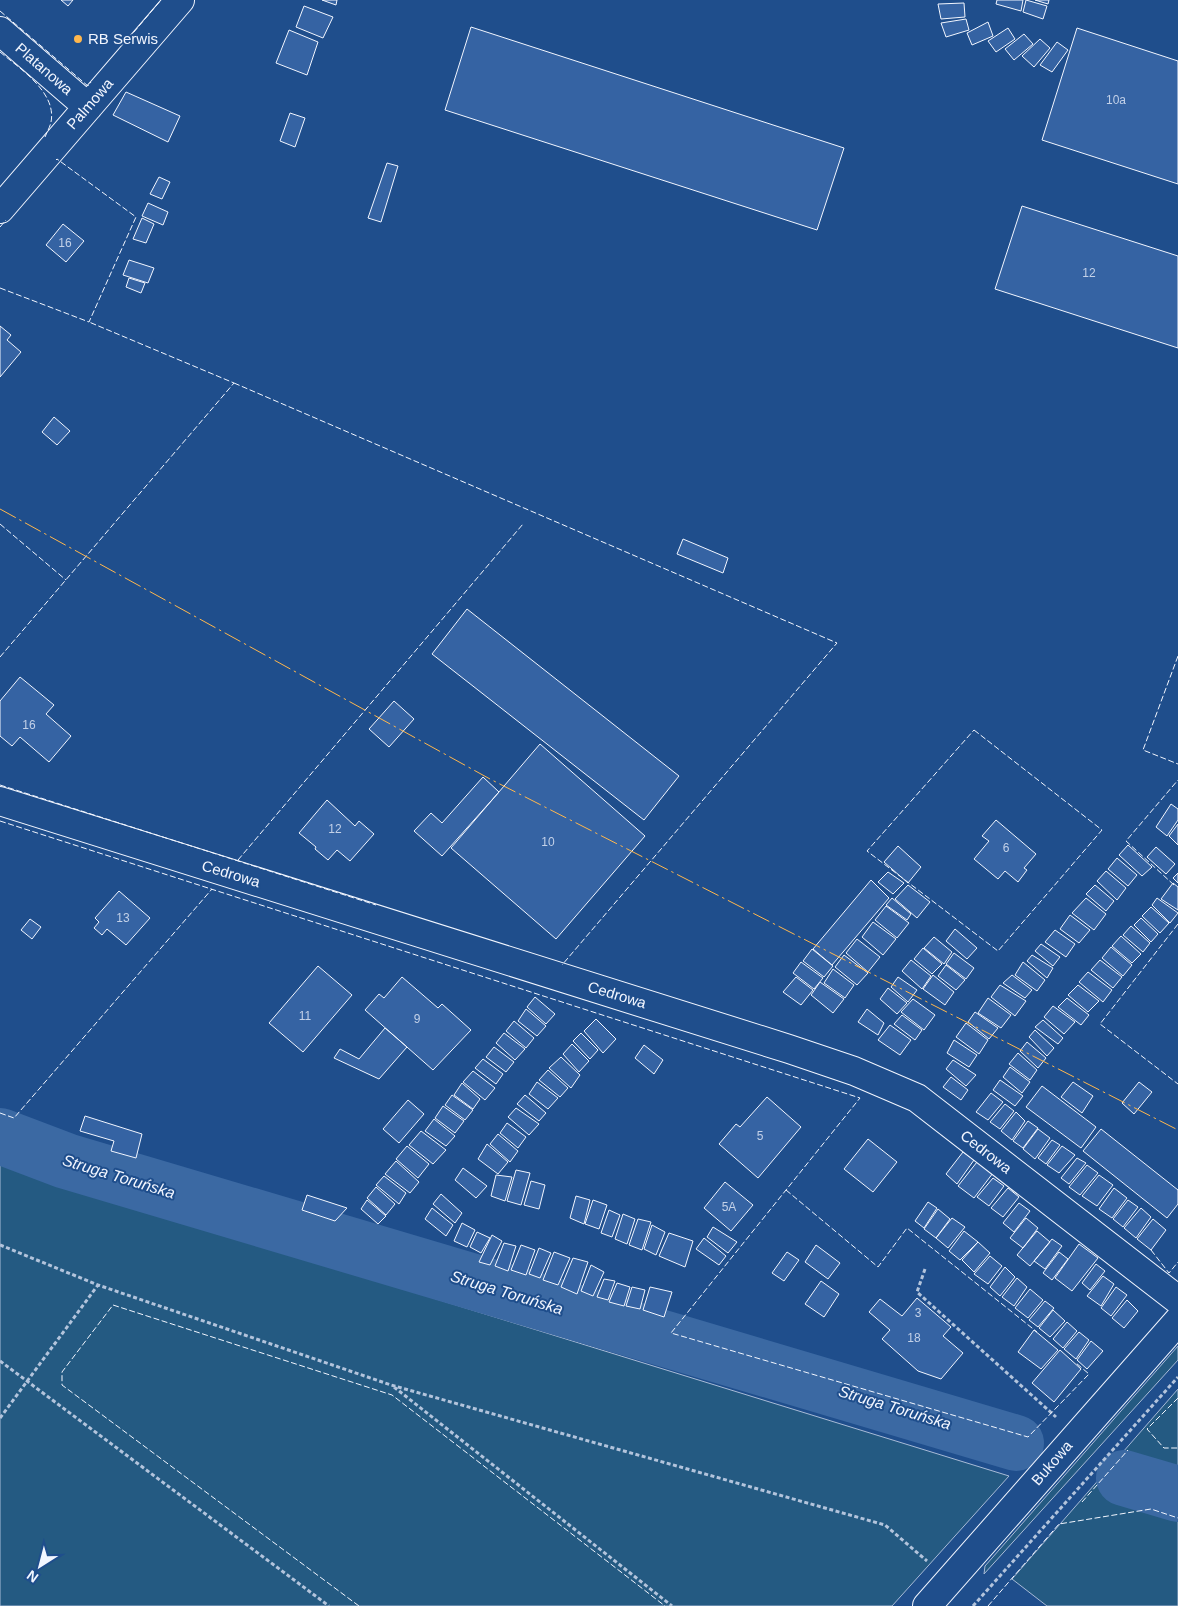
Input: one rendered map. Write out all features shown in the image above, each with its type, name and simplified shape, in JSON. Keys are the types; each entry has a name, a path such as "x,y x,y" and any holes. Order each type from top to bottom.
{"street":[{"name":"Palmowa","path":"0,209 180,0"},
{"name":"Platanowa","path":"0,31 88,106"},
{"name":"Cedrowa","path":"0,801 854,1071 917,1098 1178,1300"},
{"name":"Bukowa","path":"927,1606 1178,1321"}],"path":[{"path":"0,1245 98,1285 392,1385 885,1525 950,1580"},
{"path":"925,1269 918,1292 1076,1436"},
{"path":"0,1418 98,1285"},
{"path":"0,1361 329,1606"},
{"path":"973,1606 1178,1377"},
{"path":"392,1385 672,1606"}],"shaded area":[{"path":"0,1164 1009,1476 892,1606 0,1606"},
{"path":"1178,1346 1178,1360 984,1574 985,1566"},
{"path":"1178,1389 1178,1488 1129,1474 1121,1485 1178,1503 1178,1606 1047,1606 1012,1579"}],"building":[{"path":"61,0 73,0 68,6"},
{"path":"322,0 337,0 336,5"},
{"path":"997,0 1023,0 1021,11 996,4"},
{"path":"1026,0 1047,6 1043,19 1023,12"},
{"path":"1035,0 1049,0 1048,4"},
{"path":"964,3 965,17 941,19 938,4"},
{"path":"304,6 333,17 323,38 296,27"},
{"path":"966,19 969,30 946,37 941,23"},
{"path":"988,22 993,36 972,45 967,33"},
{"path":"471,27 844,148 817,230 445,110"},
{"path":"1008,28 1015,39 996,52 988,41"},
{"path":"1077,28 1178,61 1178,184 1042,140"},
{"path":"289,30 318,42 307,75 276,63"},
{"path":"1024,34 1033,44 1014,60 1005,49"},
{"path":"1040,39 1050,48 1034,67 1022,56"},
{"path":"1057,42 1068,50 1052,72 1040,65"},
{"path":"126,92 180,116 168,142 113,115"},
{"path":"290,113 305,118 295,147 280,141"},
{"path":"387,163 398,166 381,222 368,218"},
{"path":"159,177 170,182 162,199 150,194"},
{"path":"148,203 168,212 163,225 142,216"},
{"path":"1022,206 1178,256 1178,348 995,289"},
{"path":"142,218 154,224 146,243 133,239"},
{"path":"63,224 84,241 66,262 46,245"},
{"path":"129,260 154,268 148,283 123,275"},
{"path":"129,278 145,283 141,293 126,287"},
{"path":"0,326 11,335 7,340 21,352 0,377"},
{"path":"54,417 70,431 57,445 42,432"},
{"path":"683,539 728,558 723,573 677,554"},
{"path":"467,609 679,776 644,820 432,654"},
{"path":"20,677 54,705 46,714 71,736 49,762 20,737 12,746 0,736 0,701"},
{"path":"394,701 414,719 389,747 369,729"},
{"path":"540,744 645,836 556,939 451,848"},
{"path":"483,777 499,792 442,856 414,831 431,813 442,823"},
{"path":"327,800 355,826 359,821 374,834 350,861 337,850 328,860 299,833"},
{"path":"1171,804 1178,809 1178,820 1167,836 1156,827"},
{"path":"996,820 1036,854 1024,868 1027,870 1018,882 1005,871 998,879 974,859 989,841 982,836"},
{"path":"1178,824 1178,845 1169,836"},
{"path":"1128,845 1152,867 1142,876 1119,855"},
{"path":"898,846 921,867 908,883 884,862"},
{"path":"1156,847 1175,864 1166,874 1147,857"},
{"path":"1117,858 1137,875 1128,886 1108,869"},
{"path":"1106,871 1126,888 1117,900 1097,881"},
{"path":"888,872 904,883 893,894 878,882"},
{"path":"1178,873 1178,883 1173,878"},
{"path":"871,880 889,898 832,965 813,949"},
{"path":"1173,883 1178,887 1178,910 1161,899"},
{"path":"908,885 930,902 917,918 895,899"},
{"path":"1095,885 1114,901 1106,911 1086,894"},
{"path":"119,891 150,918 126,945 107,929 102,935 94,928 99,922 95,918"},
{"path":"892,898 911,914 907,920 886,905"},
{"path":"1086,898 1106,914 1094,930 1072,913"},
{"path":"1157,898 1178,913 1170,923 1152,905"},
{"path":"886,906 909,923 897,938 875,920"},
{"path":"1151,907 1169,923 1160,933 1142,916"},
{"path":"1070,915 1090,930 1079,943 1060,929"},
{"path":"1141,918 1158,934 1151,942 1134,925"},
{"path":"30,919 41,927 32,939 21,930"},
{"path":"873,922 896,939 883,955 862,937"},
{"path":"1131,926 1150,943 1143,952 1123,935"},
{"path":"955,929 977,948 967,959 946,941"},
{"path":"1055,930 1075,944 1066,957 1045,942"},
{"path":"1121,936 1141,954 1132,963 1112,946"},
{"path":"934,937 952,952 944,964 924,948"},
{"path":"857,939 880,957 868,972 846,953"},
{"path":"1041,944 1060,957 1053,966 1035,951"},
{"path":"1111,947 1132,965 1123,976 1102,958"},
{"path":"923,948 942,964 932,974 914,959"},
{"path":"812,949 833,966 824,977 803,961"},
{"path":"954,953 974,968 966,979 946,964"},
{"path":"844,955 868,973 857,985 835,967"},
{"path":"1032,955 1053,968 1047,978 1027,961"},
{"path":"911,960 931,976 922,989 902,971"},
{"path":"1100,960 1122,977 1113,988 1091,970"},
{"path":"801,962 823,978 814,989 793,973"},
{"path":"1023,962 1045,980 1037,991 1015,975"},
{"path":"946,965 965,980 956,990 938,976"},
{"path":"318,966 352,995 303,1052 269,1023"},
{"path":"833,969 854,985 845,998 824,983"},
{"path":"1088,972 1112,990 1103,1002 1079,982"},
{"path":"933,975 954,992 945,1005 923,989"},
{"path":"1012,975 1032,990 1025,998 1003,983"},
{"path":"402,977 438,1008 442,1004 471,1030 433,1070 365,1010 379,994 384,998"},
{"path":"796,977 813,990 801,1005 783,992"},
{"path":"898,977 917,990 908,1002 891,987"},
{"path":"820,982 844,999 833,1013 811,995"},
{"path":"1000,985 1026,1001 1015,1016 991,997"},
{"path":"1078,985 1099,1001 1088,1012 1068,995"},
{"path":"888,988 907,1003 897,1014 880,999"},
{"path":"535,997 555,1014 546,1024 527,1007"},
{"path":"988,998 1011,1015 1001,1028 978,1013"},
{"path":"1067,998 1089,1015 1081,1025 1058,1007"},
{"path":"913,999 935,1015 924,1030 901,1012"},
{"path":"1053,1006 1075,1022 1064,1034 1044,1017"},
{"path":"526,1009 546,1026 537,1036 518,1021"},
{"path":"867,1009 884,1023 878,1035 858,1022"},
{"path":"975,1012 998,1028 989,1039 968,1022"},
{"path":"902,1015 922,1030 915,1040 894,1024"},
{"path":"596,1019 616,1039 603,1053 584,1031"},
{"path":"1043,1020 1063,1038 1058,1044 1035,1027"},
{"path":"514,1021 534,1038 526,1048 506,1031"},
{"path":"966,1023 988,1040 979,1054 956,1037"},
{"path":"890,1025 911,1040 900,1055 878,1040"},
{"path":"385,1028 407,1047 379,1079 334,1058 340,1049 359,1059"},
{"path":"1035,1030 1054,1048 1047,1056 1029,1037"},
{"path":"504,1033 525,1049 515,1060 496,1043"},
{"path":"581,1033 598,1050 590,1059 573,1041"},
{"path":"954,1040 977,1055 969,1067 947,1053"},
{"path":"1027,1042 1046,1058 1038,1068 1020,1051"},
{"path":"572,1044 589,1061 579,1072 563,1054"},
{"path":"644,1045 663,1060 654,1074 635,1058"},
{"path":"494,1047 514,1062 506,1072 486,1057"},
{"path":"1018,1053 1037,1070 1030,1080 1009,1064"},
{"path":"561,1057 580,1075 571,1088 549,1068"},
{"path":"483,1059 503,1074 496,1084 475,1068"},
{"path":"953,1060 976,1075 966,1086 946,1069"},
{"path":"1010,1067 1030,1082 1022,1093 1003,1077"},
{"path":"548,1070 568,1088 560,1097 539,1080"},
{"path":"473,1071 495,1088 485,1100 463,1082"},
{"path":"951,1077 968,1090 961,1100 943,1087"},
{"path":"1000,1080 1023,1096 1015,1106 993,1090"},
{"path":"537,1082 558,1098 548,1109 529,1094"},
{"path":"1073,1082 1093,1096 1082,1113 1061,1097"},
{"path":"1139,1082 1152,1092 1134,1114 1122,1103"},
{"path":"462,1083 480,1099 473,1109 454,1095"},
{"path":"1042,1086 1096,1127 1081,1148 1026,1107"},
{"path":"991,1093 1003,1102 988,1120 976,1112"},
{"path":"452,1095 473,1110 465,1120 445,1105"},
{"path":"525,1095 546,1113 539,1121 517,1104"},
{"path":"767,1097 801,1127 758,1178 719,1144 736,1124 740,1127"},
{"path":"408,1100 424,1114 399,1143 383,1129"},
{"path":"1005,1104 1014,1111 1000,1129 990,1122"},
{"path":"443,1106 464,1121 455,1133 435,1118"},
{"path":"516,1108 539,1124 529,1135 508,1117"},
{"path":"1016,1112 1025,1121 1012,1140 1001,1131"},
{"path":"85,1116 142,1134 136,1158 111,1151 114,1141 80,1131"},
{"path":"434,1119 455,1136 446,1146 425,1131"},
{"path":"1028,1121 1038,1128 1023,1148 1013,1141"},
{"path":"507,1123 526,1137 518,1148 500,1133"},
{"path":"1038,1129 1050,1138 1035,1159 1023,1149"},
{"path":"1101,1129 1178,1190 1178,1204 1167,1218 1083,1151"},
{"path":"421,1131 446,1150 433,1164 409,1145"},
{"path":"498,1134 518,1151 510,1162 490,1144"},
{"path":"868,1139 897,1162 873,1192 844,1169"},
{"path":"1052,1140 1060,1145 1046,1164 1038,1158"},
{"path":"487,1144 508,1162 498,1174 478,1159"},
{"path":"407,1146 429,1164 418,1178 396,1159"},
{"path":"1062,1146 1075,1155 1059,1173 1047,1165"},
{"path":"963,1152 974,1160 957,1184 946,1174"},
{"path":"1077,1158 1086,1163 1069,1184 1061,1178"},
{"path":"396,1161 419,1182 410,1193 385,1174"},
{"path":"977,1162 993,1173 974,1198 958,1186"},
{"path":"1087,1165 1098,1173 1080,1195 1069,1187"},
{"path":"463,1168 487,1186 476,1198 455,1180"},
{"path":"516,1170 530,1173 521,1205 507,1201"},
{"path":"496,1175 512,1177 505,1201 491,1196"},
{"path":"1099,1175 1113,1185 1097,1206 1082,1196"},
{"path":"384,1176 406,1193 399,1204 376,1185"},
{"path":"993,1178 1004,1186 989,1206 977,1197"},
{"path":"531,1181 545,1185 539,1209 524,1205"},
{"path":"725,1182 753,1205 731,1231 704,1208"},
{"path":"376,1187 395,1204 386,1215 367,1198"},
{"path":"1008,1188 1019,1197 1003,1217 991,1208"},
{"path":"1114,1188 1127,1198 1112,1218 1099,1209"},
{"path":"441,1194 462,1213 455,1223 433,1204"},
{"path":"307,1195 347,1208 335,1221 302,1210"},
{"path":"576,1196 590,1200 584,1224 570,1218"},
{"path":"367,1200 386,1216 378,1224 361,1209"},
{"path":"593,1200 607,1205 599,1229 585,1224"},
{"path":"1128,1200 1138,1207 1123,1227 1113,1219"},
{"path":"928,1202 937,1208 924,1228 915,1221"},
{"path":"1019,1203 1030,1211 1014,1232 1003,1223"},
{"path":"432,1208 453,1225 446,1236 425,1219"},
{"path":"1141,1208 1151,1217 1136,1238 1124,1228"},
{"path":"938,1209 950,1219 936,1238 924,1229"},
{"path":"609,1210 620,1215 612,1237 601,1233"},
{"path":"623,1214 635,1219 627,1244 615,1239"},
{"path":"952,1218 965,1227 948,1248 936,1238"},
{"path":"1026,1218 1038,1228 1023,1248 1010,1238"},
{"path":"638,1219 651,1222 642,1250 629,1245"},
{"path":"1153,1219 1166,1230 1151,1250 1137,1239"},
{"path":"462,1223 475,1230 467,1247 454,1241"},
{"path":"652,1225 665,1232 656,1255 644,1249"},
{"path":"713,1227 737,1242 728,1253 707,1237"},
{"path":"964,1231 978,1242 960,1260 949,1251"},
{"path":"1037,1231 1050,1242 1030,1266 1017,1255"},
{"path":"477,1232 490,1238 481,1253 470,1247"},
{"path":"669,1233 693,1241 685,1267 659,1256"},
{"path":"492,1235 502,1241 490,1265 479,1262"},
{"path":"704,1238 726,1256 719,1265 696,1249"},
{"path":"1052,1239 1062,1246 1045,1269 1034,1261"},
{"path":"978,1242 990,1253 974,1272 962,1260"},
{"path":"504,1243 516,1246 508,1271 495,1266"},
{"path":"1079,1244 1098,1258 1072,1291 1055,1278"},
{"path":"521,1245 535,1250 526,1275 511,1270"},
{"path":"816,1245 840,1263 828,1279 805,1262"},
{"path":"539,1248 551,1253 540,1278 529,1274"},
{"path":"554,1252 570,1258 558,1285 543,1280"},
{"path":"787,1252 799,1260 784,1281 772,1273"},
{"path":"1059,1252 1068,1259 1052,1280 1043,1273"},
{"path":"990,1256 1002,1266 988,1284 974,1274"},
{"path":"573,1258 588,1262 577,1294 561,1287"},
{"path":"1096,1264 1105,1271 1090,1290 1082,1283"},
{"path":"591,1265 604,1272 593,1296 581,1291"},
{"path":"1005,1267 1015,1277 1000,1296 990,1287"},
{"path":"1103,1276 1114,1284 1101,1306 1087,1296"},
{"path":"1017,1278 1027,1287 1014,1306 1002,1297"},
{"path":"604,1279 615,1281 608,1300 597,1297"},
{"path":"821,1281 839,1294 824,1317 805,1304"},
{"path":"617,1283 630,1287 624,1306 609,1302"},
{"path":"632,1287 645,1290 640,1309 626,1306"},
{"path":"650,1287 672,1292 664,1317 643,1310"},
{"path":"1116,1287 1127,1295 1111,1316 1101,1308"},
{"path":"1030,1289 1043,1300 1028,1318 1015,1308"},
{"path":"917,1298 951,1327 943,1336 963,1353 941,1379 918,1371 882,1339 890,1330 869,1312 880,1299 902,1316"},
{"path":"1127,1300 1138,1311 1124,1328 1112,1318"},
{"path":"1045,1301 1054,1308 1038,1327 1029,1320"},
{"path":"1053,1310 1065,1321 1050,1337 1039,1328"},
{"path":"1067,1322 1077,1331 1063,1348 1053,1339"},
{"path":"1034,1330 1058,1350 1041,1369 1018,1352"},
{"path":"1079,1332 1089,1340 1076,1359 1064,1349"},
{"path":"1091,1341 1103,1351 1087,1369 1077,1360"},
{"path":"1060,1350 1081,1369 1054,1402 1032,1383"}],"waterway":[{"name":"Struga Toruńska","path":"0,1136 66,1161 1016,1443"},
{"name":"Struga Toruńska","path":"1124,1478 1178,1494"}],"fence":[{"path":"128,39 161,0"},
{"path":"0,11 88,86 91,82"},
{"path":"0,52 26,73 43,91 51,111 51,122 45,137"},
{"path":"0,288 89,322 136,217 56,160"},
{"path":"0,227 6,220"},
{"path":"0,657 234,383 89,322"},
{"path":"234,383 837,643 562,965"},
{"path":"0,524 66,580"},
{"path":"238,860 523,524"},
{"path":"1178,656 1143,750 1178,764"},
{"path":"974,730 1102,830 998,951 867,851 974,730"},
{"path":"1174,885 1126,841 1178,780"},
{"path":"0,785 376,905"},
{"path":"0,821 860,1098 671,1333 1028,1437 1089,1374 1076,1363"},
{"path":"0,1113 14,1118 212,889"},
{"path":"1178,924 1100,1024 1178,1084"},
{"path":"786,1190 878,1267 907,1228 1037,1332"},
{"path":"1151,1250 1169,1273 1178,1262"},
{"path":"359,1606 62,1385 62,1372 113,1305 392,1395 665,1606"},
{"path":"1178,1398 1147,1429 1164,1448 1178,1448"},
{"path":"1082,1502 1128,1450"},
{"path":"988,1606 1059,1524 1151,1509 1178,1518"}],"power":[{"path":"0,509 490,779 1178,1130"}],"place":[{"name":"RB Serwis","path":"78,39"}]}
